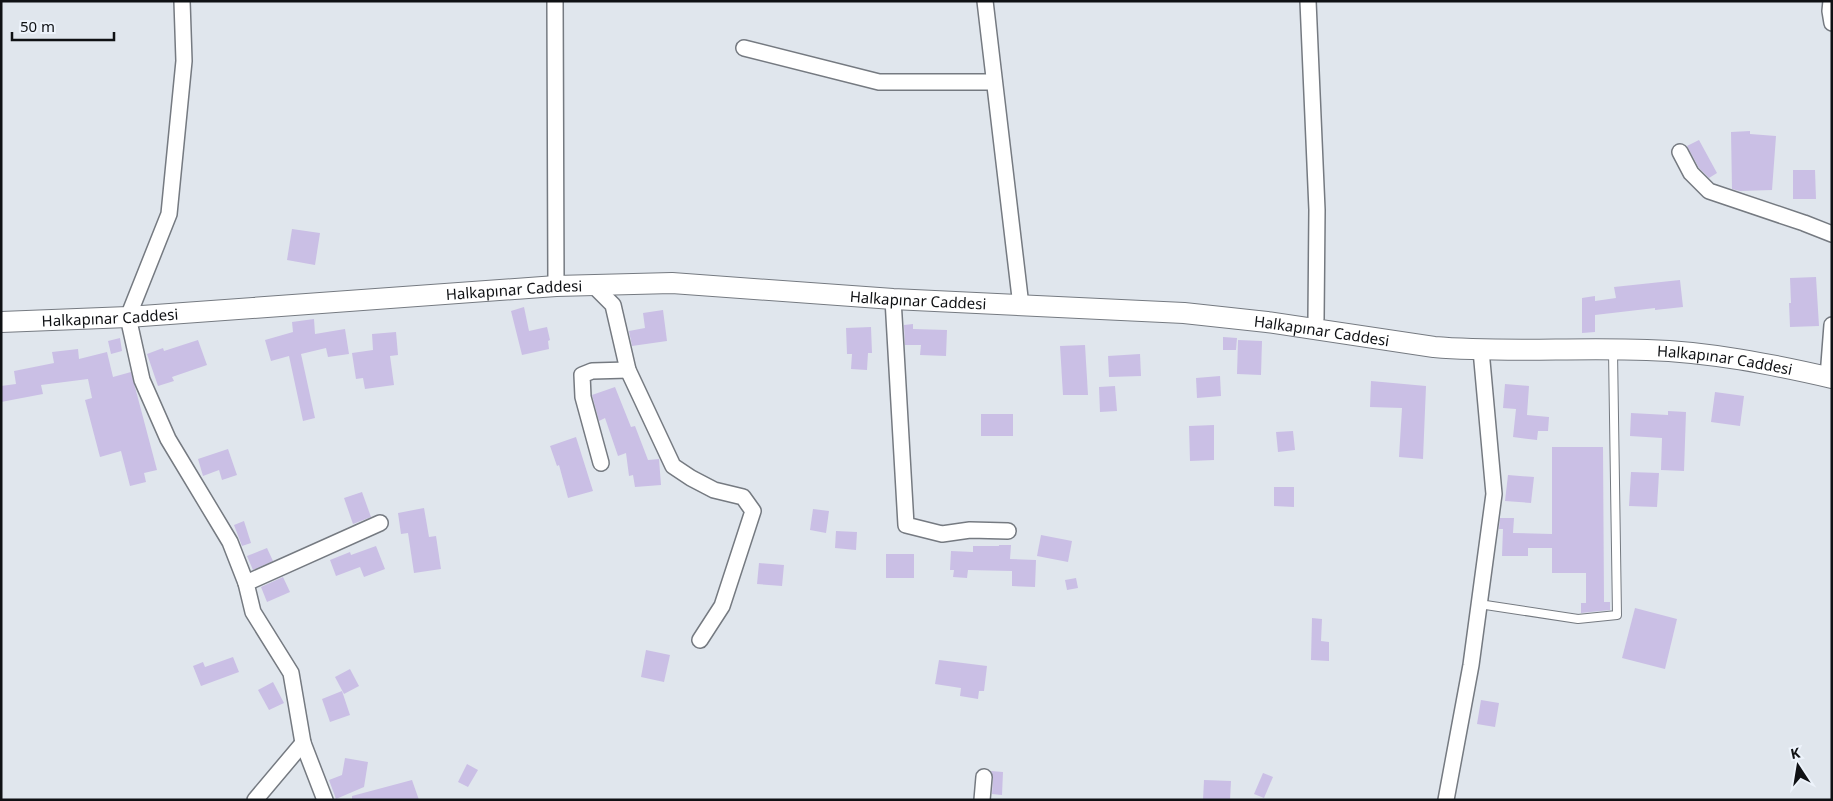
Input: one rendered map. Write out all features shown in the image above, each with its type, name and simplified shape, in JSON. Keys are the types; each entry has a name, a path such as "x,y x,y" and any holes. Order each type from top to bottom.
{"main road":[{"name":"Halkapınar Caddesi","path":"1,322 128,318 556,286 672,283 893,299 1184,314 1268,322 1434,347 1481,350 1613,349 1677,351 1788,368 1830,377"}],"street":[{"path":"182,1 184,61 169,214 128,318 142,380 168,439 230,542 246,583 253,612 291,673 303,743 325,800"},
{"path":"554,1 556,286"},
{"path":"985,1 1021,306"},
{"path":"1308,1 1317,210 1316,319"},
{"path":"1830,1 1832,23"},
{"path":"744,48 879,82 994,82"},
{"path":"1680,152 1691,173 1709,191 1832,234"},
{"path":"593,285 613,305 628,370 673,466 714,490 742,497 753,511 722,606 700,640"},
{"path":"893,299 906,525 942,534 970,530 1008,531"},
{"path":"1830,377 1832,325"},
{"path":"1446,800 1471,665 1494,494 1481,350"},
{"path":"601,463 583,397 582,375 592,371 628,370"},
{"path":"246,583 380,523"},
{"path":"255,800 303,743"},
{"path":"982,800 984,777"}],"lane":[{"path":"1479,604 1578,619 1617,615 1613,349"}],"building":[{"path":"1750,131 1750,134 1776,136 1772,190 1740,191 1732,189 1731,132"},
{"path":"1699,140 1717,173 1709,178 1699,168 1687,146"},
{"path":"1793,170 1815,170 1816,199 1793,199"},
{"path":"292,229 320,233 315,265 287,260"},
{"path":"1816,277 1819,326 1790,327 1790,278"},
{"path":"1680,280 1683,307 1655,310 1655,308 1595,315 1595,332 1582,333 1582,298 1595,296 1595,301 1616,298 1614,287"},
{"path":"524,307 529,331 547,327 550,340 548,341 549,349 522,355 511,311"},
{"path":"663,310 667,341 632,346 629,331 645,328 643,313"},
{"path":"314,319 315,334 345,329 349,354 328,357 326,348 301,354 315,418 303,421 289,356 271,361 265,340 293,332 292,322"},
{"path":"913,324 913,329 947,330 946,356 920,355 921,345 905,345 904,325"},
{"path":"871,327 872,353 868,353 867,370 851,369 852,354 847,354 846,328"},
{"path":"396,332 398,355 390,356 394,385 365,389 363,378 356,379 352,353 373,350 372,334"},
{"path":"1223,337 1237,338 1236,350 1223,350"},
{"path":"120,338 122,351 111,354 108,341"},
{"path":"198,340 207,365 172,377 174,381 158,386 147,354 163,348 164,351"},
{"path":"1238,340 1262,341 1261,375 1237,374"},
{"path":"1085,345 1088,395 1063,395 1060,346"},
{"path":"78,349 79,359 107,352 113,377 131,372 157,470 144,473 146,482 130,486 121,451 100,457 85,400 92,398 88,379 41,385 43,394 1,402 1,386 16,384 14,371 54,363 52,352"},
{"path":"1140,354 1141,376 1109,377 1108,356"},
{"path":"1220,376 1221,396 1197,398 1196,378"},
{"path":"1371,381 1426,386 1423,459 1399,457 1402,408 1370,407"},
{"path":"1505,384 1529,386 1527,415 1549,417 1548,431 1538,431 1537,440 1513,437 1516,409 1503,408"},
{"path":"1115,386 1117,411 1100,412 1099,387"},
{"path":"615,387 631,427 635,426 648,460 659,459 661,485 635,487 633,475 629,476 626,453 618,456 605,418 599,421 592,395"},
{"path":"1715,392 1744,396 1740,426 1711,422"},
{"path":"1668,411 1686,412 1684,471 1661,470 1662,438 1630,436 1631,413 1668,415"},
{"path":"981,414 1013,414 1013,436 981,436"},
{"path":"1214,425 1214,460 1190,461 1189,426"},
{"path":"1293,431 1295,450 1278,452 1276,432"},
{"path":"576,437 593,491 568,498 559,465 557,466 550,446"},
{"path":"1552,447 1603,447 1604,602 1610,602 1610,610 1581,613 1581,603 1586,603 1586,573 1552,573 1552,548 1528,548 1528,556 1502,556 1503,529 1499,529 1500,518 1514,518 1513,533 1552,534"},
{"path":"228,449 237,475 222,480 219,470 203,476 198,459"},
{"path":"1631,472 1659,473 1657,507 1629,506"},
{"path":"1508,475 1534,477 1531,503 1505,501"},
{"path":"1274,487 1294,487 1294,507 1274,506"},
{"path":"362,492 371,517 353,524 344,498"},
{"path":"424,508 429,537 436,536 441,569 414,573 408,533 401,534 398,513"},
{"path":"813,509 829,511 826,533 810,530"},
{"path":"244,521 251,543 242,546 234,525"},
{"path":"836,531 857,532 856,550 835,548"},
{"path":"1041,535 1072,541 1068,562 1037,556"},
{"path":"1011,545 1010,559 1036,560 1035,587 1012,586 1012,571 968,570 967,578 953,577 954,570 950,570 951,551 973,552 973,546"},
{"path":"376,546 385,569 364,577 360,567 336,576 330,560 350,552 351,555"},
{"path":"267,548 273,561 253,570 247,556"},
{"path":"886,554 914,554 914,578 886,578"},
{"path":"759,563 784,565 782,586 757,584"},
{"path":"283,577 290,592 267,602 261,587"},
{"path":"1076,578 1078,588 1067,590 1065,580"},
{"path":"1635,608 1677,619 1665,669 1622,658"},
{"path":"1312,618 1322,619 1321,641 1329,642 1329,661 1311,660"},
{"path":"646,650 670,655 664,682 641,677"},
{"path":"233,657 239,672 201,686 193,666 203,662 205,667"},
{"path":"939,660 987,666 984,691 979,691 978,699 960,696 961,688 935,684"},
{"path":"350,669 359,686 344,694 335,677"},
{"path":"273,682 284,703 269,710 258,690"},
{"path":"342,691 350,715 330,722 322,699"},
{"path":"1481,700 1499,703 1495,727 1477,724"},
{"path":"345,758 368,762 364,787 336,799 329,780 342,775"},
{"path":"467,764 478,770 468,787 458,782"},
{"path":"991,771 1003,772 1002,795 992,794 993,778"},
{"path":"1263,773 1273,777 1264,798 1254,794"},
{"path":"412,780 419,800 352,800 352,796"},
{"path":"1204,780 1231,781 1230,800 1203,800"}]}
